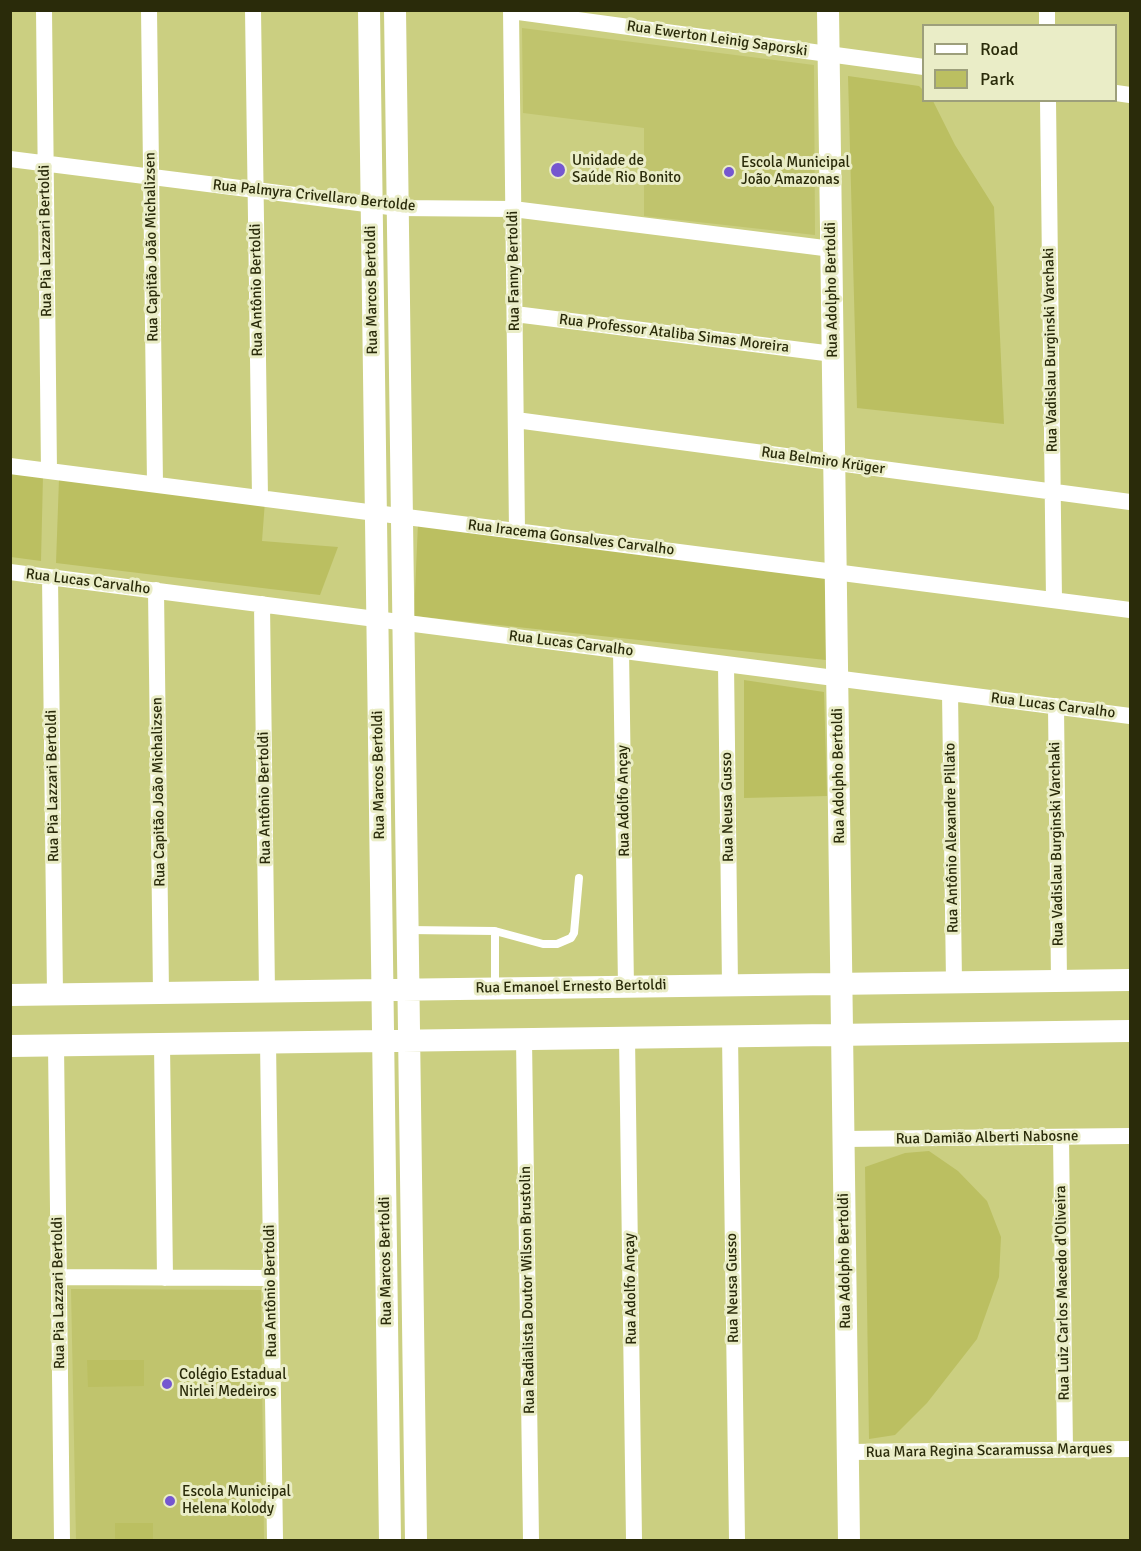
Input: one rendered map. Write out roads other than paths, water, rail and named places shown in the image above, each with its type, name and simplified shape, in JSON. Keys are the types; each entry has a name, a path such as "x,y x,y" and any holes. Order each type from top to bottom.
{"street":[{"name":"Rua Pia Lazzari Bertoldi","path":"44,10 49,471"},
{"name":"Rua Capitão João Michalizsen","path":"149,10 155,484"},
{"name":"Rua Antônio Bertoldi","path":"254,10 260,498"},
{"name":"Rua Marcos Bertoldi","path":"369,10 390,1540"},
{"name":"Rua Marcos Bertoldi","path":"395,10 416,1540"},
{"name":"Rua Adolpho Bertoldi","path":"828,10 849,1540"},
{"name":"Rua Ewerton Leinig Saporski","path":"511,11 922,68"},
{"name":"Rua Fanny Bertoldi","path":"511,11 517,531"},
{"name":"Rua Vadislau Burginski Varchaki","path":"1048,102 1054,600"},
{"name":"Rua Palmyra Crivellaro Bertolde","path":"10,159 398,208 513,209 832,249"},
{"name":"Rua Professor Ataliba Simas Moreira","path":"515,314 833,354"},
{"name":"Rua Belmiro Krüger","path":"516,420 1131,502"},
{"name":"Rua Iracema Gonsalves Carvalho","path":"10,466 1131,610"},
{"name":"Rua Lucas Carvalho","path":"10,572 1131,716"},
{"name":"Rua Pia Lazzari Bertoldi","path":"50,577 55,994"},
{"name":"Rua Capitão João Michalizsen","path":"156,591 161,993"},
{"name":"Rua Antônio Bertoldi","path":"262,604 267,992"},
{"name":"Rua Adolfo Ançay","path":"621,650 626,987"},
{"name":"Rua Neusa Gusso","path":"726,664 730,985"},
{"name":"Rua Antônio Alexandre Pillato","path":"950,693 954,982"},
{"name":"Rua Vadislau Burginski Varchaki","path":"1056,706 1059,981"},
{"name":"Rua Emanoel Ernesto Bertoldi","path":"10,995 1131,980"},
{"path":"10,1046 1131,1031"},
{"name":"Rua Neusa Gusso","path":"730,1036 736,1540"},
{"name":"Rua Adolfo Ançay","path":"627,1037 634,1540"},
{"name":"Rua Radialista Doutor Wilson Brustolin","path":"524,1039 531,1540"},
{"name":"Rua Antônio Bertoldi","path":"268,1042 275,1540"},
{"path":"162,1044 165,1278"},
{"name":"Rua Pia Lazzari Bertoldi","path":"56,1045 62,1540"},
{"name":"Rua Damião Alberti Nabosne","path":"844,1139 1131,1136"},
{"name":"Rua Luiz Carlos Macedo d'Oliveira","path":"1061,1137 1065,1450"},
{"path":"59,1277 271,1278"},
{"name":"Rua Mara Regina Scaramussa Marques","path":"848,1452 1131,1449"}],"lane":[{"path":"407,930 495,931 543,944 557,944 572,938 579,878"},
{"path":"495,931 495,988"}],"place":[{"name":"Unidade de Saúde Rio Bonito","path":"558,170"},
{"name":"Escola Municipal João Amazonas","path":"729,172"},
{"name":"Colégio Estadual Nirlei Medeiros","path":"167,1384"},
{"name":"Escola Municipal Helena Kolody","path":"170,1501"}]}
